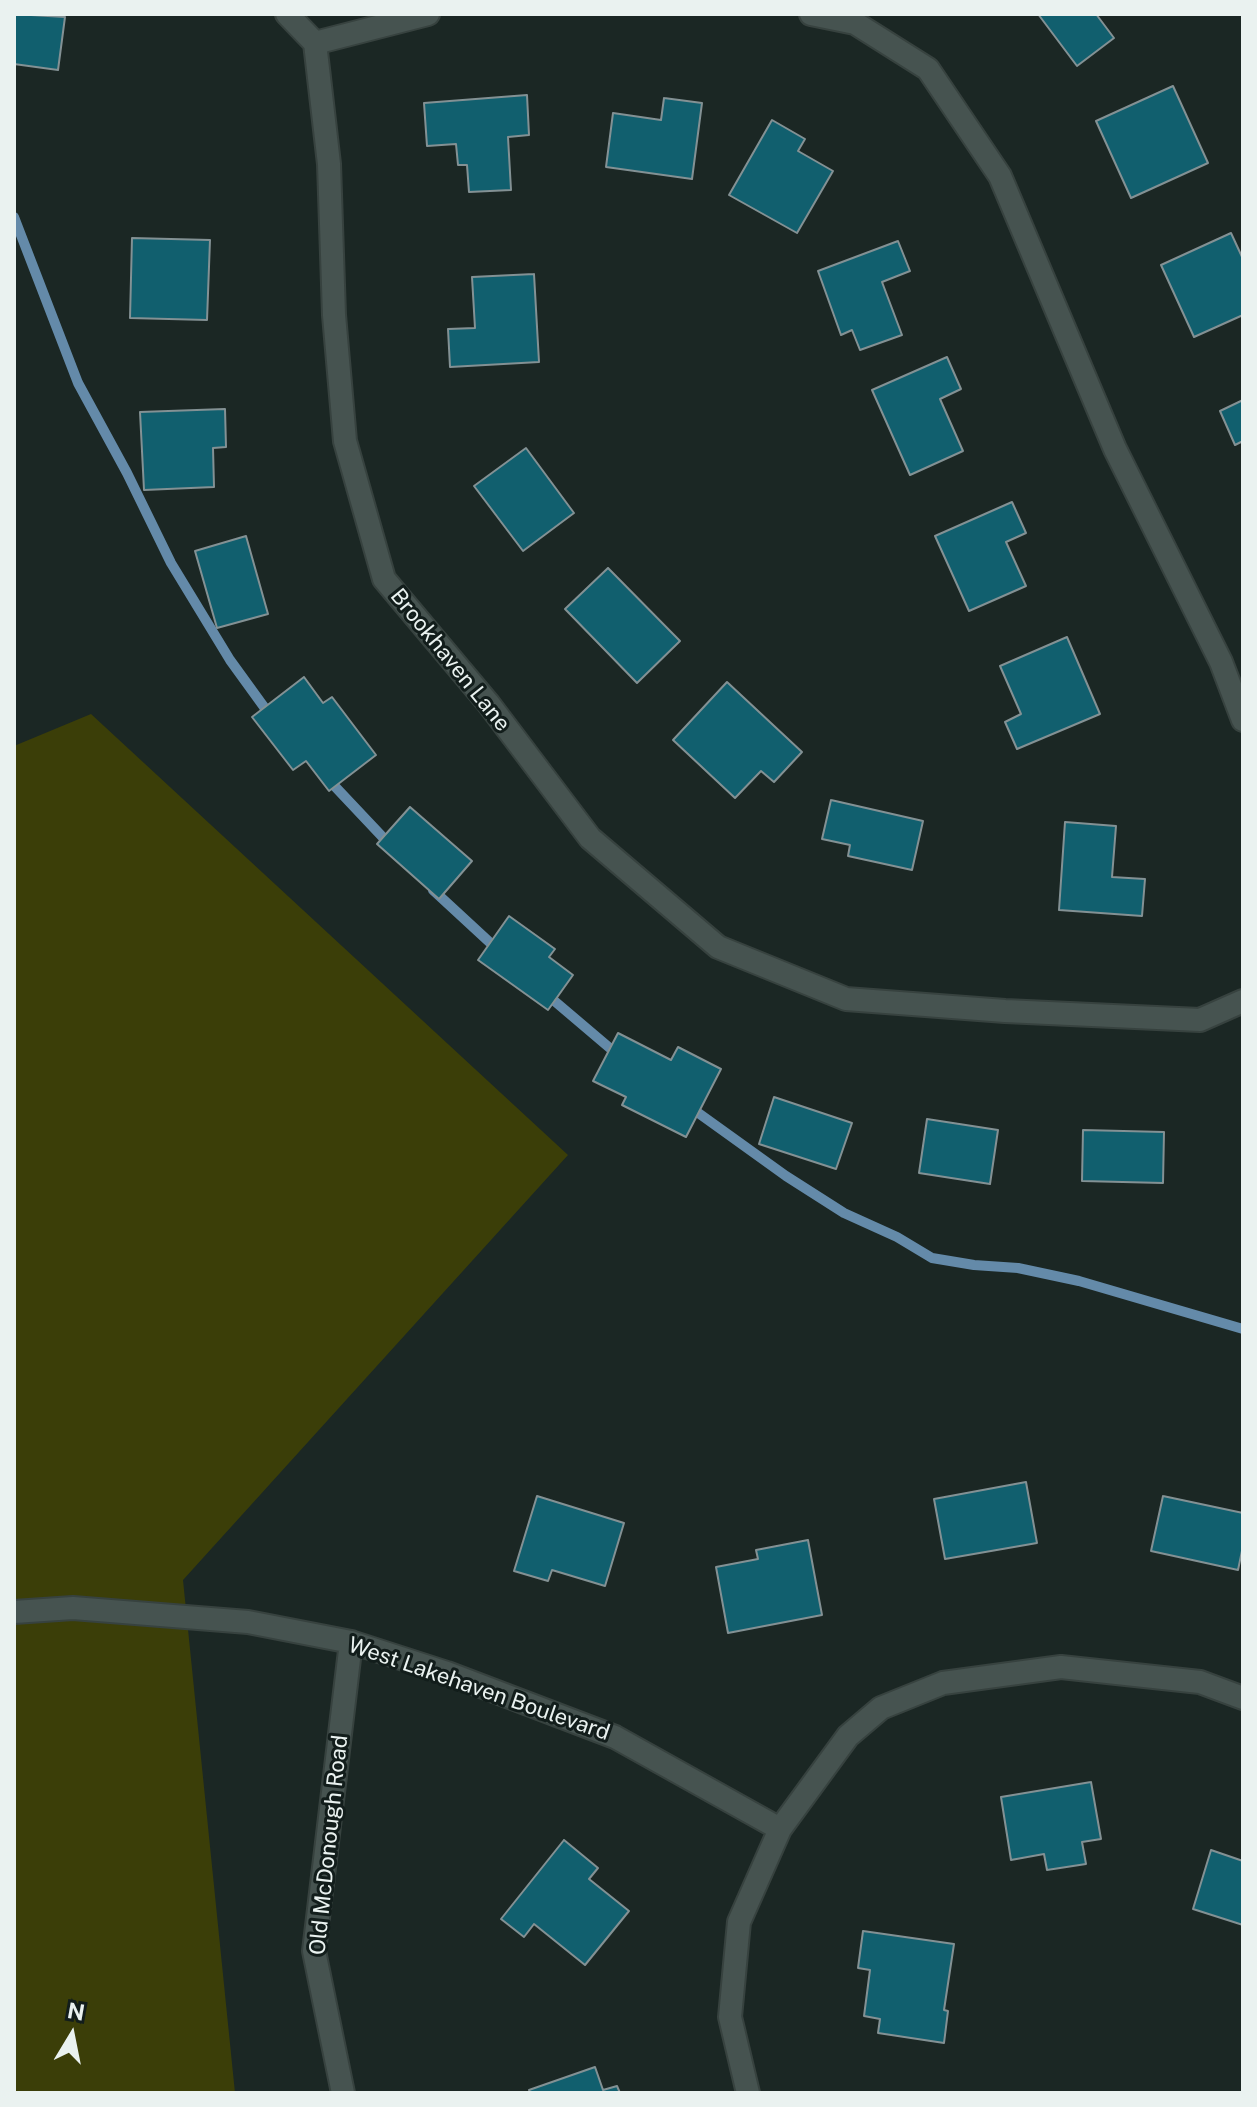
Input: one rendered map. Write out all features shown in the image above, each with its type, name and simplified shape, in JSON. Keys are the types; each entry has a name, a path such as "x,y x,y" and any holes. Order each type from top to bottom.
{"street":[{"path":"287,14 315,43 428,14"},
{"path":"811,14 855,23 928,69 1000,176 1115,449 1221,662 1243,720"},
{"name":"Brookhaven Lane","path":"315,43 329,164 334,315 345,441 384,579 488,703 590,838 718,947 846,999 1200,1020 1243,1001"},
{"name":"West Lakehaven Boulevard","path":"14,1612 73,1608 248,1622 351,1642 447,1673 615,1737 780,1829"},
{"name":"Old McDonough Road","path":"343,2093 314,1951 351,1642"},
{"path":"748,2093 730,2017 739,1922 780,1829 848,1736 881,1708 943,1683 1061,1667 1200,1682 1243,1698"}],"shaded area":[{"path":"91,714 568,1155 183,1580 235,2093 14,2093 14,746"}],"building":[{"path":"14,14 65,17 58,70 14,64"},
{"path":"1038,14 1096,14 1114,38 1077,66"},
{"path":"1173,86 1208,163 1131,198 1096,121"},
{"path":"527,95 529,135 508,137 511,190 469,192 467,165 458,165 456,144 427,146 424,103"},
{"path":"664,98 702,103 692,179 606,167 613,113 661,120"},
{"path":"772,120 805,139 798,151 833,171 797,233 729,195"},
{"path":"1231,233 1243,259 1243,315 1194,337 1161,265"},
{"path":"132,238 210,240 207,320 130,318"},
{"path":"898,241 910,271 882,282 902,335 860,350 852,330 841,335 818,271"},
{"path":"534,274 539,362 450,367 448,329 475,328 472,277"},
{"path":"947,357 961,389 940,399 963,451 910,475 872,390"},
{"path":"1243,400 1243,441 1235,445 1220,411"},
{"path":"225,409 226,447 213,448 214,487 144,490 140,412"},
{"path":"526,448 574,513 523,551 474,486"},
{"path":"1012,502 1026,533 1006,542 1026,586 969,611 935,536"},
{"path":"246,536 268,614 217,628 195,551"},
{"path":"608,568 680,641 637,683 565,609"},
{"path":"1067,637 1100,714 1017,749 1005,722 1021,714 1000,666"},
{"path":"304,677 323,703 332,697 376,755 329,791 306,761 293,770 252,717"},
{"path":"727,682 802,752 774,782 761,771 735,798 673,740"},
{"path":"831,800 923,821 912,870 848,856 850,845 822,839"},
{"path":"410,807 472,861 439,899 377,844"},
{"path":"1065,822 1116,826 1112,877 1145,879 1142,916 1059,910"},
{"path":"509,916 555,949 549,957 573,975 548,1010 478,960"},
{"path":"618,1033 671,1060 678,1047 721,1069 686,1137 622,1105 626,1097 593,1081"},
{"path":"774,1097 852,1123 836,1169 759,1144"},
{"path":"927,1119 998,1130 990,1184 919,1173"},
{"path":"1083,1130 1164,1132 1163,1183 1082,1181"},
{"path":"1026,1482 1037,1543 945,1559 934,1499"},
{"path":"537,1496 624,1523 605,1586 552,1570 548,1581 514,1571"},
{"path":"1163,1496 1243,1513 1243,1546 1238,1570 1151,1551"},
{"path":"808,1540 822,1615 728,1633 716,1567 758,1559 756,1550"},
{"path":"1091,1782 1101,1839 1082,1842 1086,1864 1047,1870 1044,1854 1011,1860 1001,1797"},
{"path":"564,1840 598,1868 589,1879 629,1911 585,1965 534,1924 524,1937 501,1919"},
{"path":"1211,1850 1243,1861 1243,1925 1193,1909"},
{"path":"863,1931 954,1944 944,2010 948,2011 944,2043 878,2033 880,2019 864,2016 870,1970 858,1968"},
{"path":"595,2067 603,2090 617,2086 620,2093 530,2093 529,2090"}],"waterway":[{"path":"14,217 78,383 171,563 230,660 272,718"},
{"path":"326,777 392,847"},
{"path":"433,890 498,950"},
{"path":"545,993 618,1055"},
{"path":"690,1107 786,1176 844,1213 897,1237 932,1258 1018,1268 1079,1281 1243,1329"}]}
